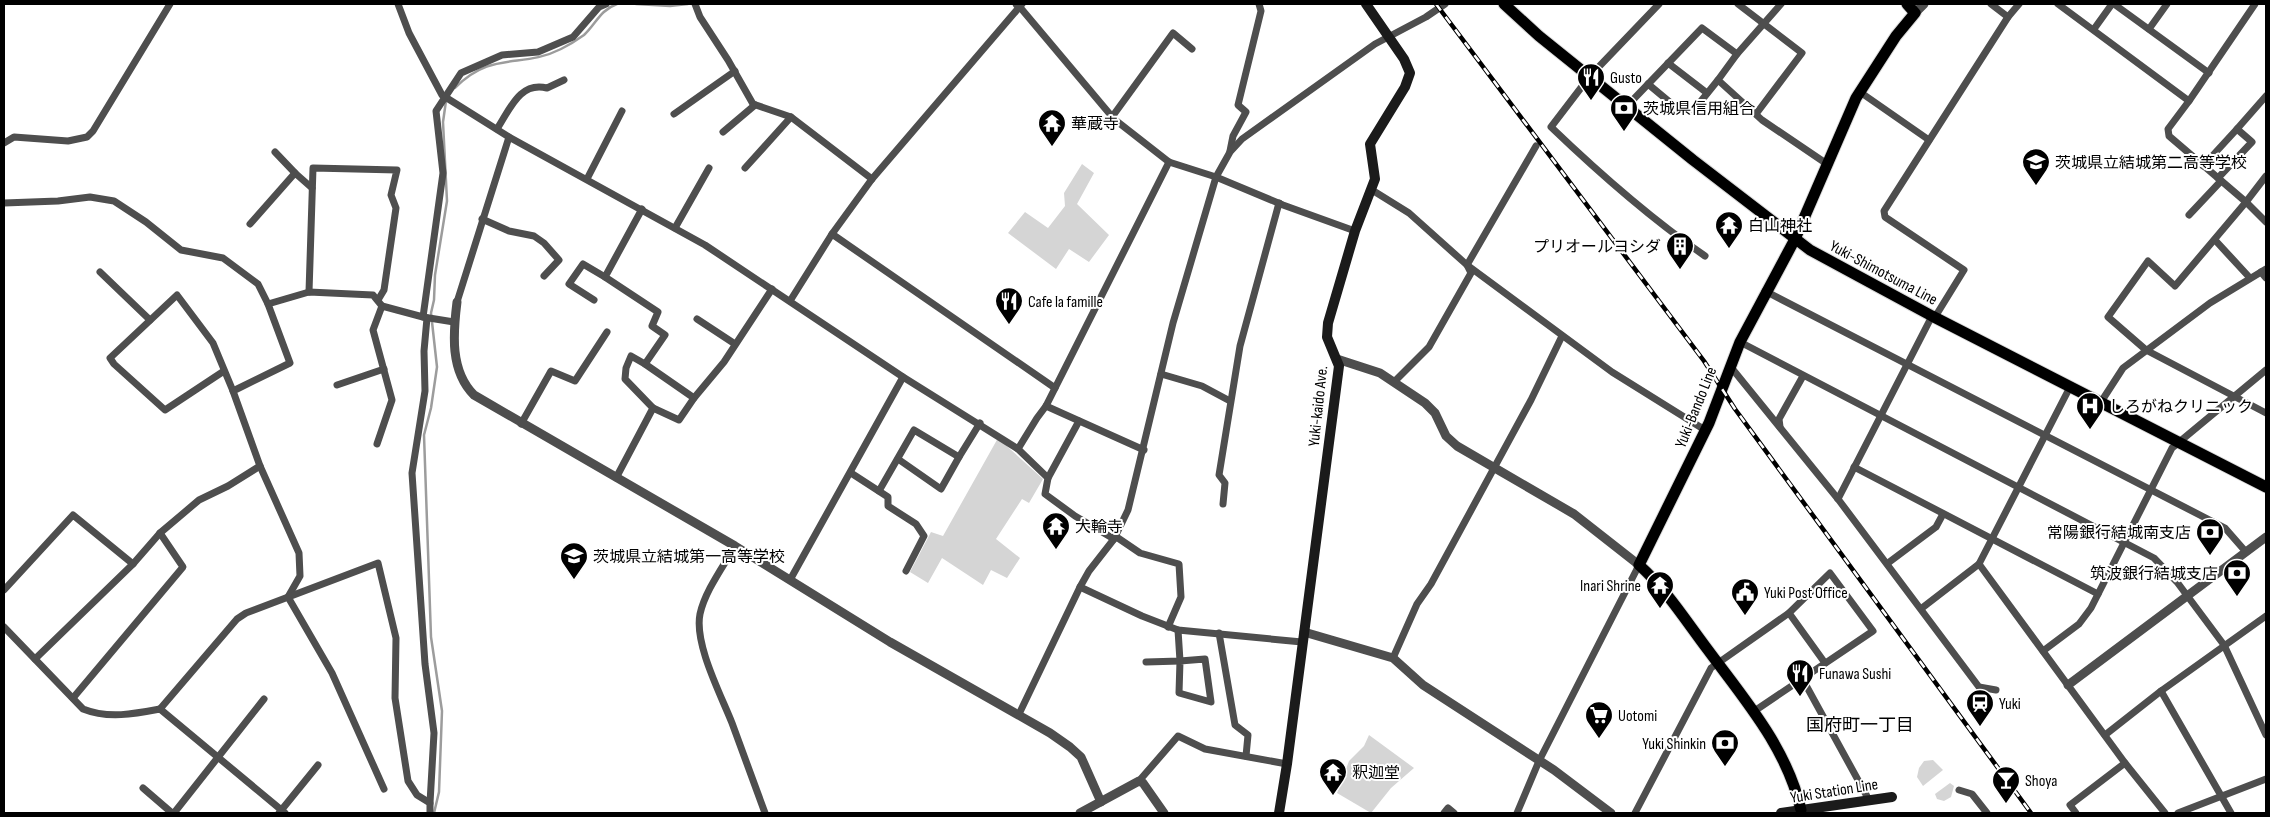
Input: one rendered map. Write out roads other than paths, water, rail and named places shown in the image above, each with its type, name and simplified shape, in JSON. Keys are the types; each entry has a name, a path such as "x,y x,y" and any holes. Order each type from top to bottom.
{"main road":[{"name":"Yuki-kaido Ave.","path":"1278,813 1287,764 1339,366 1326,337 1328,323 1355,231 1372,190 1375,171 1370,144 1405,87 1410,73 1390,38 1366,4"},
{"name":"Yuki-Shimotsuma Line","path":"1504,4 1627,106 1795,239 1816,253 2070,387 2266,487"},
{"path":"1906,4 1915,13"},
{"name":"Yuki-Bando Line","path":"1639,564 1705,430 1740,342 1795,239 1860,92 1896,36 1915,13"},
{"path":"1639,564 1659,584 1717,662 1783,757 1794,782 1802,812"},
{"name":"Yuki Station Line","path":"1781,813 1802,812 1892,796"}],"street":[{"path":"4,144 14,137 68,141 87,137 93,131 170,4"},
{"path":"398,4 438,91 445,97 509,137 675,228 790,300 904,377 980,423 1018,449 1048,478"},
{"path":"430,813 434,733 425,664 412,473 425,391 425,318 443,173 436,111 460,73 502,56 538,52 573,37 599,7 606,4"},
{"path":"695,4 700,17 753,104 791,117 872,178"},
{"path":"1230,152 1233,136 1246,112 1238,105 1261,11 1259,4"},
{"path":"1019,714 1080,587 1089,571 1114,538 1128,510 1174,324 1216,177 1230,152 1242,139 1375,44 1390,38 1445,4"},
{"path":"1659,4 1590,76 1552,127 1601,176 1668,230 1705,256"},
{"path":"1738,4 1761,24 1802,53 1756,114"},
{"path":"1648,84 1678,109 1693,111 1761,24 1781,4"},
{"path":"1915,13 1924,4"},
{"path":"1991,4 2008,17"},
{"path":"1838,499 1906,365 1934,316 1964,270 1885,218 1884,211 2008,17 2019,4"},
{"path":"2058,4 2189,101"},
{"path":"2094,30 2113,4 2209,73"},
{"path":"2149,30 2167,4"},
{"path":"2255,4 2209,73 2168,129 2169,136 2246,202 2266,222"},
{"path":"790,300 832,234 872,178 1020,5 1112,117 1169,162 1216,177 1355,231"},
{"path":"1627,106 1702,28 1737,54"},
{"path":"1112,117 1173,33 1192,49"},
{"path":"1668,63 1707,93"},
{"path":"674,114 734,72"},
{"path":"497,129 522,91 538,85 547,88 564,80"},
{"path":"1718,80 1756,114 1827,164"},
{"path":"1860,92 1929,140"},
{"path":"2203,166 2266,96"},
{"path":"723,132 755,105"},
{"path":"586,179 622,111"},
{"path":"745,168 791,117"},
{"path":"2189,215 2252,142 2237,129"},
{"path":"509,137 457,302 454,322 458,369 468,389 488,405 735,546 890,642 1019,714 1081,757 1101,802"},
{"path":"1467,266 1536,146"},
{"path":"275,152 312,188"},
{"path":"1018,449 1046,406 1169,162"},
{"path":"309,292 313,168 397,170 391,195 396,208 384,290 373,330 392,400 377,444"},
{"path":"675,228 709,168"},
{"path":"250,224 295,173"},
{"path":"2266,176 2175,286 2148,261 2108,317 2146,350 2266,413"},
{"path":"1372,190 1409,213 1467,266 1562,336 1645,394 1705,430"},
{"path":"4,203 58,201 90,197 114,201 146,222 181,250 223,258 258,284 268,304 290,363 233,391"},
{"path":"1223,504 1225,483 1219,475 1240,346 1279,203"},
{"path":"605,277 642,209"},
{"path":"482,219 509,231 534,236 544,243 559,260 544,276"},
{"path":"832,234 1055,388"},
{"path":"2215,240 2250,278"},
{"path":"594,300 569,284 583,264 658,312 652,326 664,335 645,364"},
{"path":"1394,382 1428,346 1442,327 1471,273 1467,266"},
{"path":"100,272 150,320"},
{"path":"2101,402 2123,368 2210,303 2250,278 2264,273"},
{"path":"694,398 632,356 626,368 625,379 653,408 679,420 736,344 772,289"},
{"path":"268,304 309,292 373,295 380,303 425,318 454,322"},
{"path":"1765,292 2225,528 2246,552"},
{"path":"224,371 165,410 114,364 110,358 177,295 213,343 233,391 260,466 299,553 300,576 288,597"},
{"path":"697,320 736,344"},
{"path":"521,424 552,371 575,381 607,332"},
{"path":"1393,658 1417,604 1431,584 1531,400 1562,336"},
{"path":"1740,342 2154,558 2224,645 2266,736"},
{"path":"1337,359 1380,372 1435,413 1446,436 1457,446 1493,468 1544,494 1574,514 1639,564 1539,761 1517,813"},
{"path":"1730,365 1888,563 1979,687 1996,690"},
{"path":"338,386 384,369"},
{"path":"2043,651 2079,624 2098,594 2172,448 2178,441 2266,370"},
{"path":"1161,374 1202,386 1230,401"},
{"path":"1780,427 1779,419 1803,376"},
{"path":"790,580 904,377"},
{"path":"1922,608 1979,564 2070,387"},
{"path":"1046,406 1144,450"},
{"path":"616,478 653,408"},
{"path":"1079,421 1048,478 1045,494 1075,516 1140,552 1179,564 1181,597 1168,627"},
{"path":"898,459 941,489 980,423"},
{"path":"879,491 914,430 959,457"},
{"path":"35,659 133,564 160,533 199,500 228,486 260,466"},
{"path":"1854,467 1991,540 2098,594"},
{"path":"851,473 888,497 888,506 916,524 924,536 906,571"},
{"path":"1888,563 1936,527 1943,514"},
{"path":"4,590 73,515 133,564"},
{"path":"73,698 183,567 160,533"},
{"path":"2068,685 2266,537"},
{"path":"735,546 706,598 700,613 702,642 765,813"},
{"path":"4,627 83,709 97,714 131,715 160,710 238,619 246,613 378,563 396,638 395,698 408,781 417,795 430,803"},
{"path":"1979,564 2125,763 2165,813"},
{"path":"1635,813 1711,668 1789,613 1830,573 1873,631 1752,712"},
{"path":"1080,587 1178,630 1206,634 1303,637 1393,658 1423,685 1539,761 1611,813"},
{"path":"288,597 332,673 384,789"},
{"path":"1789,613 1825,663"},
{"path":"2105,735 2161,691 2266,616"},
{"path":"1146,662 1180,661 1205,659 1211,702 1180,693 1180,661 1178,630"},
{"path":"1219,633 1235,725 1248,735 1246,756"},
{"path":"1802,678 1869,800"},
{"path":"2161,691 2231,813"},
{"path":"143,788 173,813 264,699"},
{"path":"160,710 282,812 318,765"},
{"path":"1080,813 1140,781 1178,736 1205,749 1287,764"},
{"path":"2076,813 2070,805 2125,763"},
{"path":"2178,813 2266,779"},
{"path":"1140,781 1164,813"},
{"path":"1959,790 1972,794 1986,813"},
{"path":"1444,813 1448,808 1454,813"}],"waterway":[{"path":"455,88 469,76 495,64 547,55 564,47 584,35 606,10 617,4"},
{"path":"636,4 670,6 688,4"},
{"path":"434,813 439,792 442,711 431,637 424,435 431,408 437,367 431,313 447,201 443,122 446,101"}],"railway":[{"path":"1436,4 1704,361 1735,409 2031,813"}],"place":[{"name":"Gusto","path":"1591,101"},
{"name":"茨城県信用組合","path":"1624,132"},
{"name":"華蔵寺","path":"1052,147"},
{"name":"茨城県立結城第二高等学校","path":"2036,186"},
{"name":"白山神社","path":"1729,249"},
{"name":"プリオールヨシダ","path":"1680,270"},
{"name":"Cafe la famille","path":"1009,325"},
{"name":"しろがねクリニック","path":"2090,430"},
{"name":"大輪寺","path":"1056,550"},
{"name":"常陽銀行結城南支店","path":"2210,556"},
{"name":"茨城県立結城第一高等学校","path":"574,580"},
{"name":"筑波銀行結城支店","path":"2237,597"},
{"name":"Inari Shrine","path":"1660,609"},
{"name":"Yuki Post Office","path":"1745,616"},
{"name":"Funawa Sushi","path":"1800,697"},
{"name":"Yuki","path":"1980,727"},
{"name":"Uotomi","path":"1599,739"},
{"name":"Yuki Shinkin","path":"1725,767"},
{"name":"釈迦堂","path":"1333,796"},
{"name":"Shoya","path":"2006,804"}],"district":[{"name":"国府町一丁目","path":"1860,725"}]}
